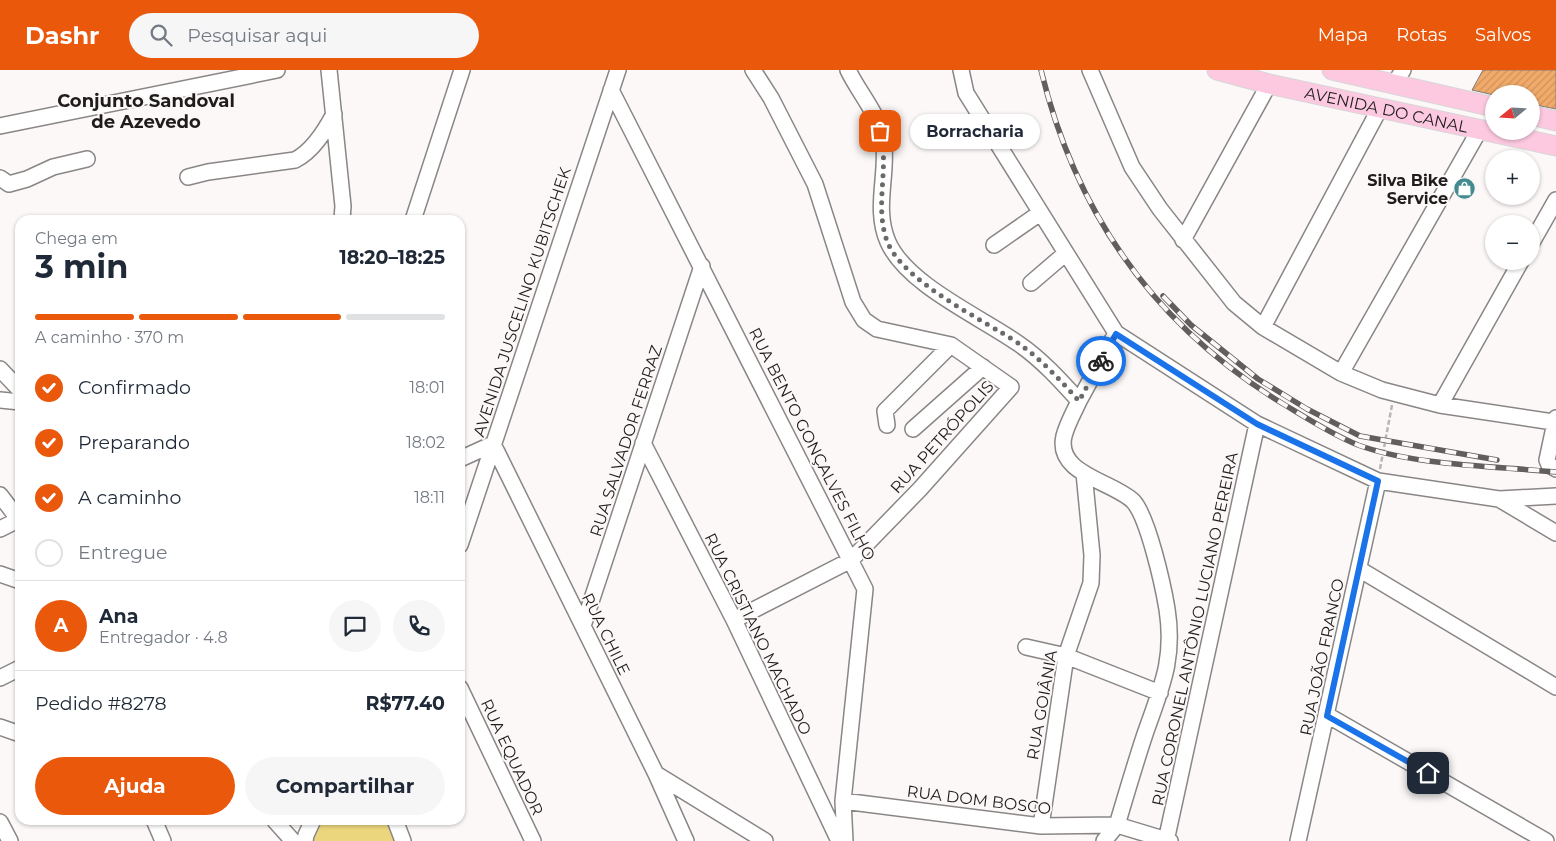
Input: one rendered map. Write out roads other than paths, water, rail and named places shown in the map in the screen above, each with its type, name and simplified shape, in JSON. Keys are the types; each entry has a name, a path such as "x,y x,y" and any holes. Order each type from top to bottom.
{"main road":[{"name":"AVENIDA DO CANAL","path":"1217,70 1269,84 1556,146"},
{"name":"AVENIDA DO CANAL","path":"1332,70 1398,77 1485,104"},
{"path":"1540,117 1556,121"}],"street":[{"path":"0,126 277,70"},
{"path":"329,70 343,206 341,215"},
{"path":"415,215 462,70"},
{"name":"AVENIDA JUSCELINO KUBITSCHEK","path":"465,531 618,70"},
{"name":"RUA PETRÓPOLIS","path":"734,620 851,560 1011,387 951,345 877,329 864,320 853,302 815,184 796,143 771,98 752,70"},
{"path":"848,70 877,118 884,145 880,191 882,222 892,249 900,261 924,284 1020,344 1061,380 1079,401"},
{"path":"961,70 966,92 1116,334 1257,424 1378,481 1499,499 1556,496"},
{"path":"1090,70 1132,167 1183,240 1234,303 1263,327 1341,373 1394,394 1440,405 1555,420 1551,464"},
{"path":"1183,240 1269,84"},
{"name":"RUA BENTO GONÇALVES FILHO","path":"612,90 865,589 843,801 845,841"},
{"path":"1263,327 1380,108"},
{"path":"188,177 208,172 295,160 304,155 327,127 334,114"},
{"path":"1341,373 1480,129"},
{"path":"0,178 9,184 27,179 53,167 87,159"},
{"path":"1540,228 1556,200"},
{"path":"994,245 1040,213"},
{"path":"1031,283 1066,253"},
{"name":"RUA SALVADOR FERRAZ","path":"583,626 702,266"},
{"path":"1440,405 1516,270"},
{"path":"1104,841 1117,825 1167,671 1170,640 1167,608 1143,515 1132,501 1113,487 1084,473 1071,464 1065,456 1063,446 1064,435 1079,401 1116,334"},
{"path":"887,425 885,411 951,345"},
{"path":"913,429 984,367"},
{"path":"0,369 15,385"},
{"path":"0,400 15,402"},
{"name":"RUA CORONEL ANTÔNIO LUCIANO PEREIRA","path":"1168,840 1257,424"},
{"name":"RUA CRISTIANO MACHADO","path":"643,443 734,620 838,841"},
{"path":"465,457 493,444"},
{"name":"RUA CHILE","path":"493,444 656,774 686,841"},
{"name":"RUA GOIÂNIA","path":"1041,826 1066,656 1090,583 1092,555 1084,473"},
{"name":"RUA JOÃO FRANCO","path":"1298,841 1378,481"},
{"path":"0,495 15,513"},
{"path":"1499,499 1556,533"},
{"path":"0,529 15,522"},
{"path":"1359,569 1556,687"},
{"path":"0,574 15,579"},
{"path":"1026,647 1066,656 1160,693"},
{"path":"0,678 15,670"},
{"name":"RUA EQUADOR","path":"465,698 533,841"},
{"path":"1327,716 1546,841"},
{"path":"0,727 15,732"},
{"path":"656,774 765,841"},
{"name":"RUA DOM BOSCO","path":"843,801 1041,826 1117,825 1168,840"},
{"path":"0,822 10,841"},
{"path":"156,825 164,841"},
{"path":"279,825 293,841"},
{"path":"305,841 310,825"},
{"path":"397,825 403,841"},
{"path":"1552,841 1556,836"}],"railway":[{"path":"1041,70 1056,123 1076,173 1100,219 1128,263 1161,303 1198,341 1239,374 1285,405 1358,445 1381,452 1430,461 1556,472"},
{"path":"1163,296 1191,325 1258,379 1307,409 1360,436 1497,460"}],"place":[{"name":"Borracharia","path":"880,131"},
{"name":"Silva Bike Service","path":"1464,189"}],"district":[{"name":"Conjunto Sandoval de Azevedo","path":"146,111"}]}
